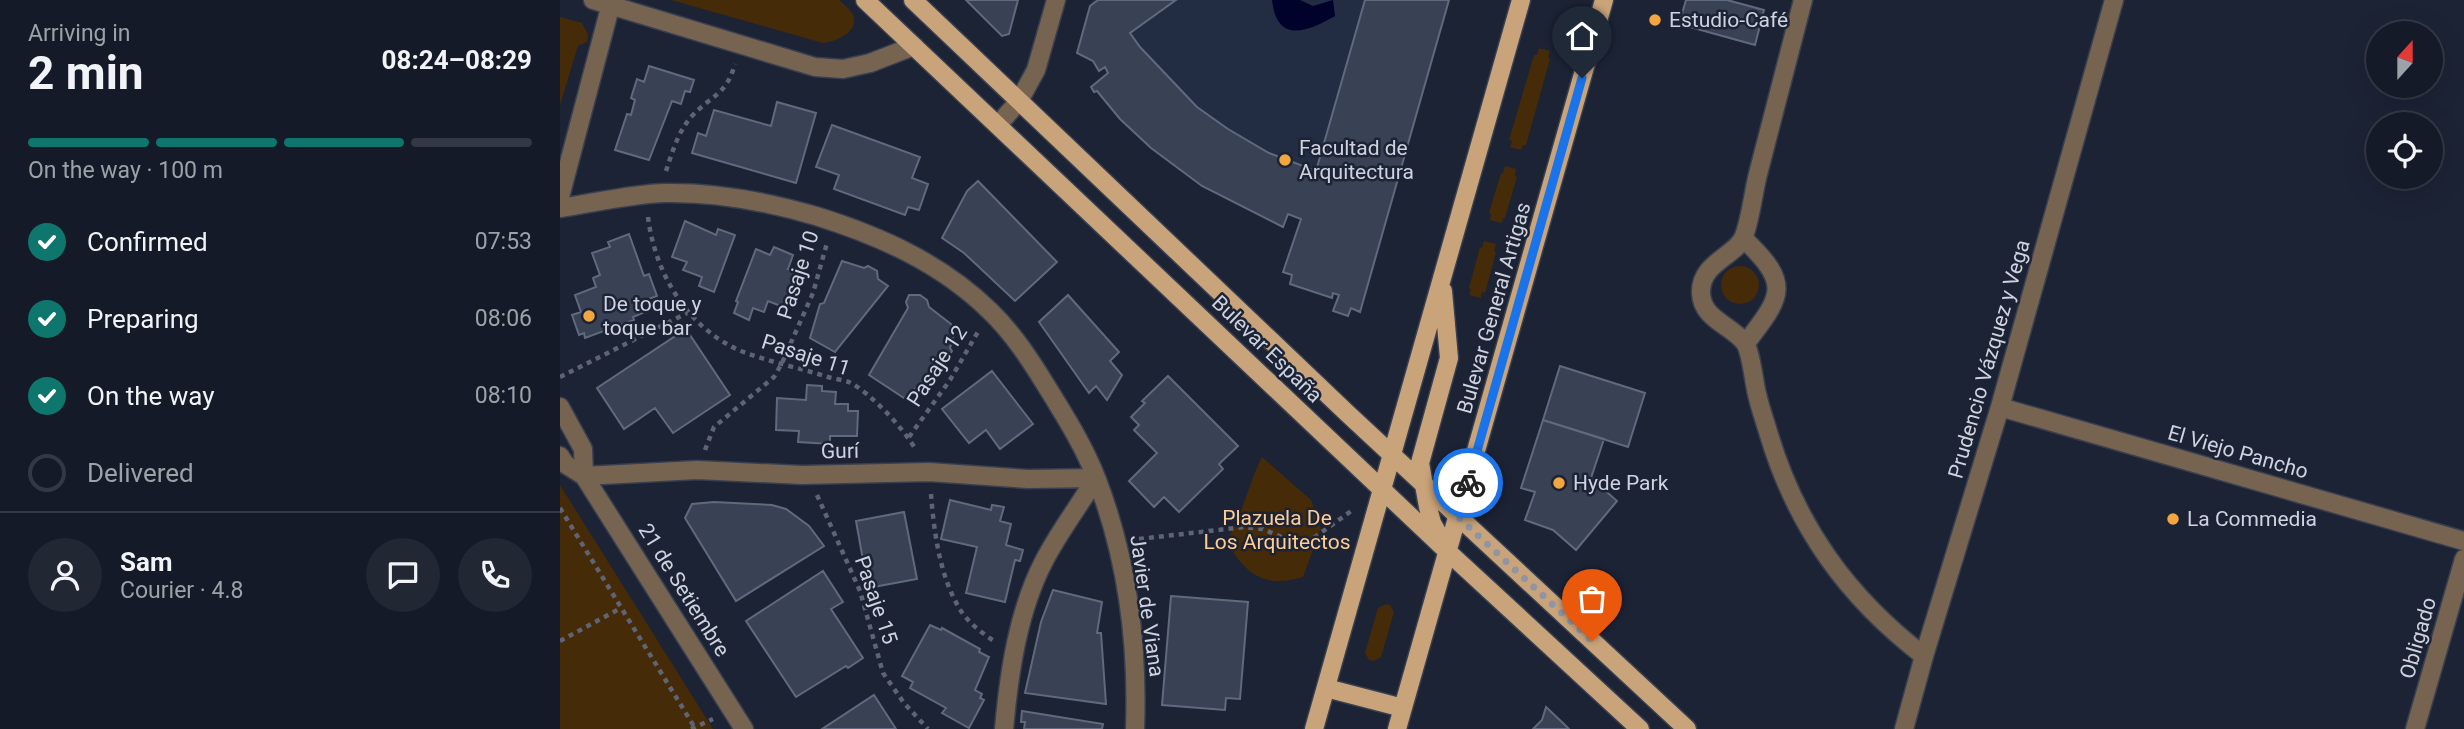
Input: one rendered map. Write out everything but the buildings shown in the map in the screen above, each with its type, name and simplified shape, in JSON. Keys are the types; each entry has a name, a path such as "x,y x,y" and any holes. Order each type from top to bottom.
{"main road":[{"name":"Bulevar España","path":"865,0 1381,489 1640,729"},
{"name":"Bulevar España","path":"914,0 1391,455 1687,729"},
{"path":"1314,729 1521,0"},
{"name":"Bulevar General Artigas","path":"1397,729 1604,0"},
{"path":"1442,277 1449,358 1420,463 1432,523 1447,551"},
{"path":"1326,688 1403,708"}],"street":[{"path":"998,125 1019,101 1036,70 1056,0"},
{"path":"1803,0 1744,239 1711,267 1701,291 1703,302 1711,315 1746,344 1758,398 1777,460 1801,515 1828,559 1859,599 1891,630 1924,656"},
{"name":"Prudencio Vázquez y Vega","path":"1904,729 2000,407 2114,0"},
{"path":"560,197 605,2 815,67 843,69 870,63 914,46"},
{"name":"Javier de Viana","path":"560,208 654,194 709,194 761,203 874,235 912,253 939,270 990,311 1032,362 1066,417 1096,478 1118,542 1134,643 1135,729"},
{"path":"1744,239 1767,261 1777,284 1774,302 1746,344"},
{"name":"21 de Setiembre","path":"560,407 583,449 584,476"},
{"name":"El Viejo Pancho","path":"2000,407 2464,541"},
{"name":"21 de Setiembre","path":"560,456 565,464 584,476 744,729"},
{"name":"Gurí","path":"584,476 697,470 802,475 929,472 1028,480 1096,478"},
{"path":"1004,729 1013,653 1028,602 1043,562 1096,478"},
{"name":"Obligado","path":"2415,729 2464,559"}],"path":[{"name":"Pasaje 11","path":"741,44 731,80 721,92 698,110 683,130 654,194 650,232 677,299 687,313 710,333 741,351 849,382 909,437 929,472 933,530 947,579 961,611 979,631 1013,653"},
{"name":"Pasaje 10","path":"697,470 714,427 774,377 782,363 813,293 832,221"},
{"name":"Pasaje 12","path":"909,437 950,380 990,311"},
{"path":"560,377 687,313"},
{"name":"Pasaje 15","path":"802,475 819,498 860,591 883,673 904,703 928,729"},
{"path":"1118,542 1244,527 1263,529 1297,544 1315,537 1381,489"},
{"path":"560,508 695,727"},
{"path":"560,641 621,607"}],"shaded area":[{"name":"Facultad de Arquitectura","path":"1092,0 1449,0 1360,312 1351,309 1348,316 1333,311 1338,295 1333,294 1332,298 1290,284 1292,275 1283,272 1301,219 1288,214 1283,227 1202,186 1151,148 1120,119 1098,91 1094,92 1091,87 1108,72 1105,68 1099,71 1093,61 1077,53"},
{"path":"1272,0 1300,0 1313,6 1333,0 1335,16 1304,30 1287,29 1275,14"}],"green space":[{"path":"671,0 839,0 852,13 854,25 841,38 823,43"},
{"path":"560,17 582,23 588,34 587,42 578,46 560,105"},
{"path":"1539,48 1550,51 1550,59 1526,145 1523,145 1521,150 1510,147 1512,141 1509,140 1534,55 1537,55"},
{"path":"1505,166 1516,169 1517,177 1502,223 1490,220 1489,213"},
{"path":"1484,241 1496,244 1496,252 1485,293 1482,292 1481,298 1469,295 1469,288"},
{"path":"1740,266 1753,272 1759,285 1753,298 1740,304 1727,298 1721,285 1727,272"},
{"name":"Plazuela De Los Arquitectos","path":"1262,457 1311,500 1321,528 1303,577 1278,581 1257,576 1233,553 1226,541 1237,521"},
{"path":"560,485 713,729 560,729"},
{"path":"1390,605 1394,612 1381,657 1374,661 1369,660 1365,653 1378,608"}],"way so far":[{"path":"1468,483 1458,517 1592,641"}],"place":[{"name":"Estudio-Café","path":"1655,20"},
{"name":"Facultad de Arquitectura","path":"1285,160"},
{"name":"De toque y toque bar","path":"589,316"},
{"name":"Hyde Park","path":"1559,483"},
{"name":"La Commedia","path":"2173,519"}],"route":[{"path":"1468,483 1582,78"}]}
